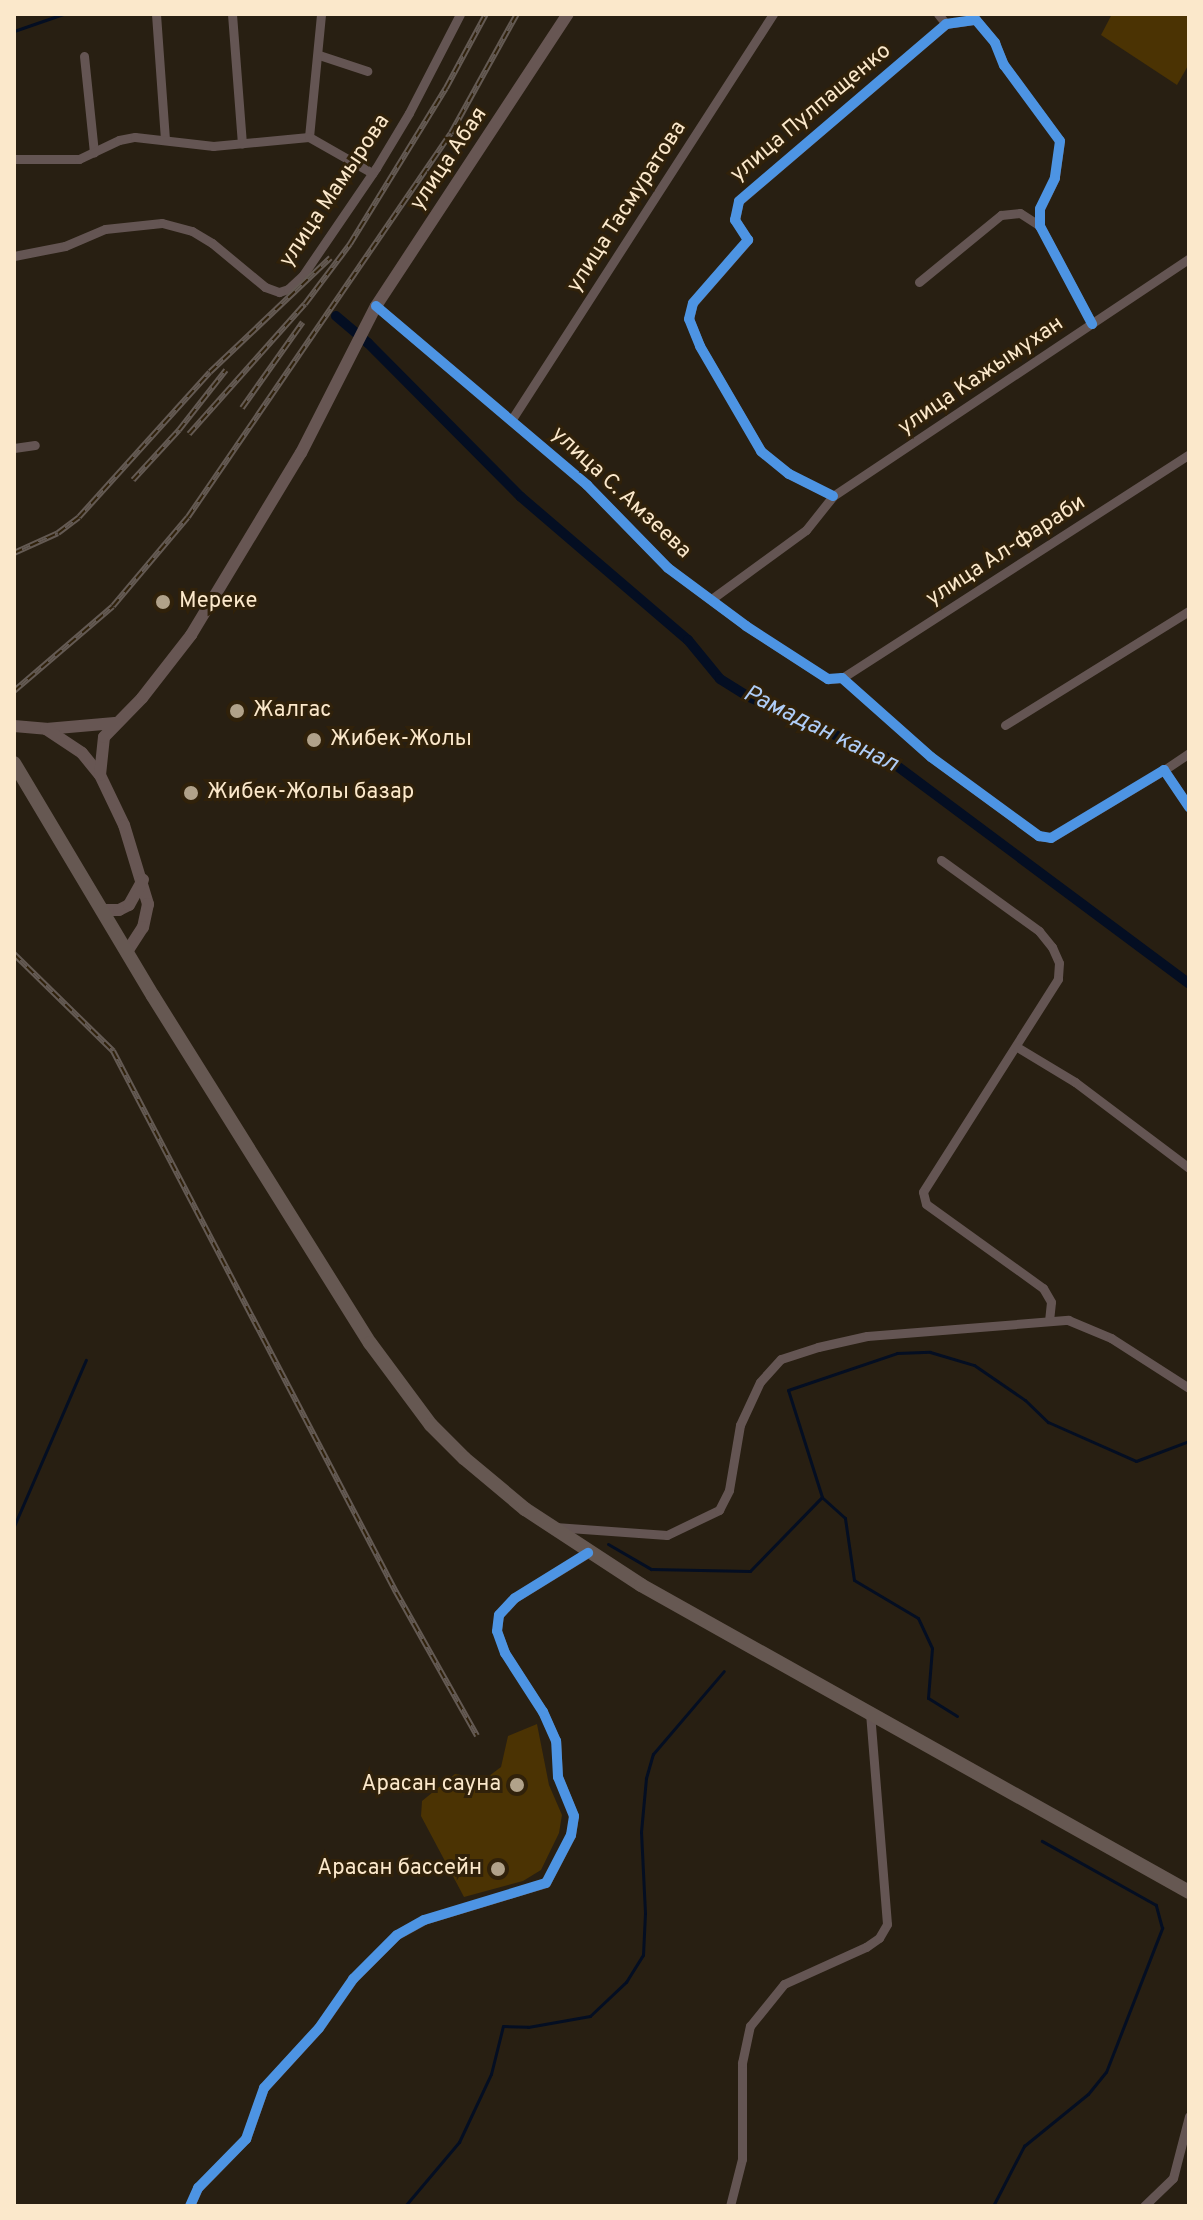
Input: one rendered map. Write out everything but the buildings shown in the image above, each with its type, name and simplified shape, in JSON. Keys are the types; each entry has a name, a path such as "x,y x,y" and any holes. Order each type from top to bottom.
{"highway":[{"path":"14,763 302,1237 400,1387 464,1458 588,1553 756,1652 870,1712 1189,1892"}],"main road":[{"name":"улица Абая","path":"115,723 142,698 191,635 301,453 376,306 568,14"},
{"path":"14,726 46,729 115,723"},
{"path":"100,775 104,737 115,723"},
{"path":"46,729 82,753 100,775 124,825 143,880 147,914 127,952"},
{"path":"102,910 119,910 129,905 143,880"}],"street":[{"path":"156,14 164,87 165,139"},
{"path":"232,14 242,144"},
{"path":"309,137 321,14"},
{"name":"улица Мамырова","path":"14,256 65,246 105,229 162,223 192,231 229,255 265,287 285,291 303,275 372,173 409,113 460,14"},
{"name":"улица Тасмуратова","path":"512,419 773,14"},
{"path":"938,14 946,24 976,20 995,43 1004,65 1060,141 1055,178 1040,209 1040,226 1092,324"},
{"name":"улица Пулпащенко","path":"833,496 789,474 761,451 700,346 689,319 693,303 748,240 735,220 739,201 946,24"},
{"path":"319,55 367,71"},
{"path":"84,56 94,152"},
{"path":"14,159 66,162 127,138 165,139 213,146 309,137 372,173"},
{"path":"919,282 1001,215 1020,213 1040,226"},
{"name":"улица Кажымухан","path":"713,598 806,530 833,496 1189,259"},
{"name":"улица С. Амзеева","path":"376,306 587,485 668,568 713,598 746,626 828,679 842,678 931,757 1039,836 1051,838 1164,770"},
{"path":"14,448 35,445"},
{"name":"улица Ал-фараби","path":"842,678 1189,454"},
{"path":"1005,725 1189,611"},
{"path":"1189,753 1164,770 1189,807"},
{"path":"941,860 1039,931 1052,947 1059,963 1058,979 923,1192 926,1204 1043,1288 1051,1302 1049,1320"},
{"path":"1017,1047 1075,1082 1189,1168"},
{"path":"552,1527 667,1535 719,1510 729,1490 740,1425 760,1382 781,1359 867,1336 1049,1320 1081,1324 1111,1338 1189,1388"},
{"path":"190,2206 198,2188 246,2139 264,2088 319,2028 353,1979 397,1935 424,1920 546,1883 571,1835 574,1816 558,1777 556,1741 543,1712 505,1653 497,1631 499,1615 515,1598 588,1553"},
{"path":"730,2206 742,2159 742,2063 750,2026 784,1984 866,1947 879,1938 887,1924 870,1712"},
{"path":"1144,2206 1173,2178 1189,2116"}],"shaded area":[{"path":"1112,14 1189,14 1189,64 1177,85 1101,35"},
{"name":"Арасан сауна","path":"537,1724 549,1785 562,1815 559,1833 541,1870 523,1881 464,1897 421,1816 422,1801 455,1774 485,1779 501,1767 508,1736"}],"waterway":[{"path":"14,31 63,14"},
{"name":"Рамадан канал","path":"336,316 368,343 521,497 688,640 720,679 749,697 885,757 1189,984"},
{"path":"957,1716 928,1698 932,1648 918,1618 854,1580 845,1518 822,1497 788,1390 897,1353 930,1352 974,1365 1025,1400 1048,1422 1136,1461 1189,1441"},
{"path":"14,1526 86,1360"},
{"path":"608,1544 651,1569 750,1571 822,1497"},
{"path":"405,2206 459,2142 491,2074 503,2026 528,2027 590,2016 626,1982 643,1955 645,1913 641,1832 646,1778 653,1754 724,1671"},
{"path":"993,2206 1024,2146 1088,2094 1106,2072 1162,1928 1156,1905 1042,1841"}],"railway":[{"path":"189,434 305,304 350,244 446,88 486,14"},
{"path":"14,691 113,606 188,517 451,133 517,14"},
{"path":"14,553 58,533 79,517 210,372 330,258"},
{"path":"242,408 303,322"},
{"path":"133,480 179,430 226,370"},
{"path":"14,954 113,1051 396,1592 477,1736"}],"cycle path":[{"path":"833,496 789,474 761,451 700,346 689,319 693,303 748,240 735,220 739,201 946,24 976,20 995,43 1004,65 1060,141 1055,178 1040,209 1040,226 1092,324"},
{"path":"376,306 587,485 668,568 746,626 828,679 842,678 931,757 1039,836 1051,838 1164,770 1189,807"},
{"path":"190,2206 198,2188 246,2139 264,2088 319,2028 353,1979 397,1935 424,1920 546,1883 571,1835 574,1816 558,1777 556,1741 543,1712 505,1653 497,1631 499,1615 515,1598 588,1553"}],"place":[{"name":"Мереке","path":"163,602"},
{"name":"Жалгас","path":"237,711"},
{"name":"Жибек-Жолы","path":"314,740"},
{"name":"Жибек-Жолы базар","path":"191,793"},
{"name":"Арасан сауна","path":"517,1785"},
{"name":"Арасан бассейн","path":"498,1869"}]}
